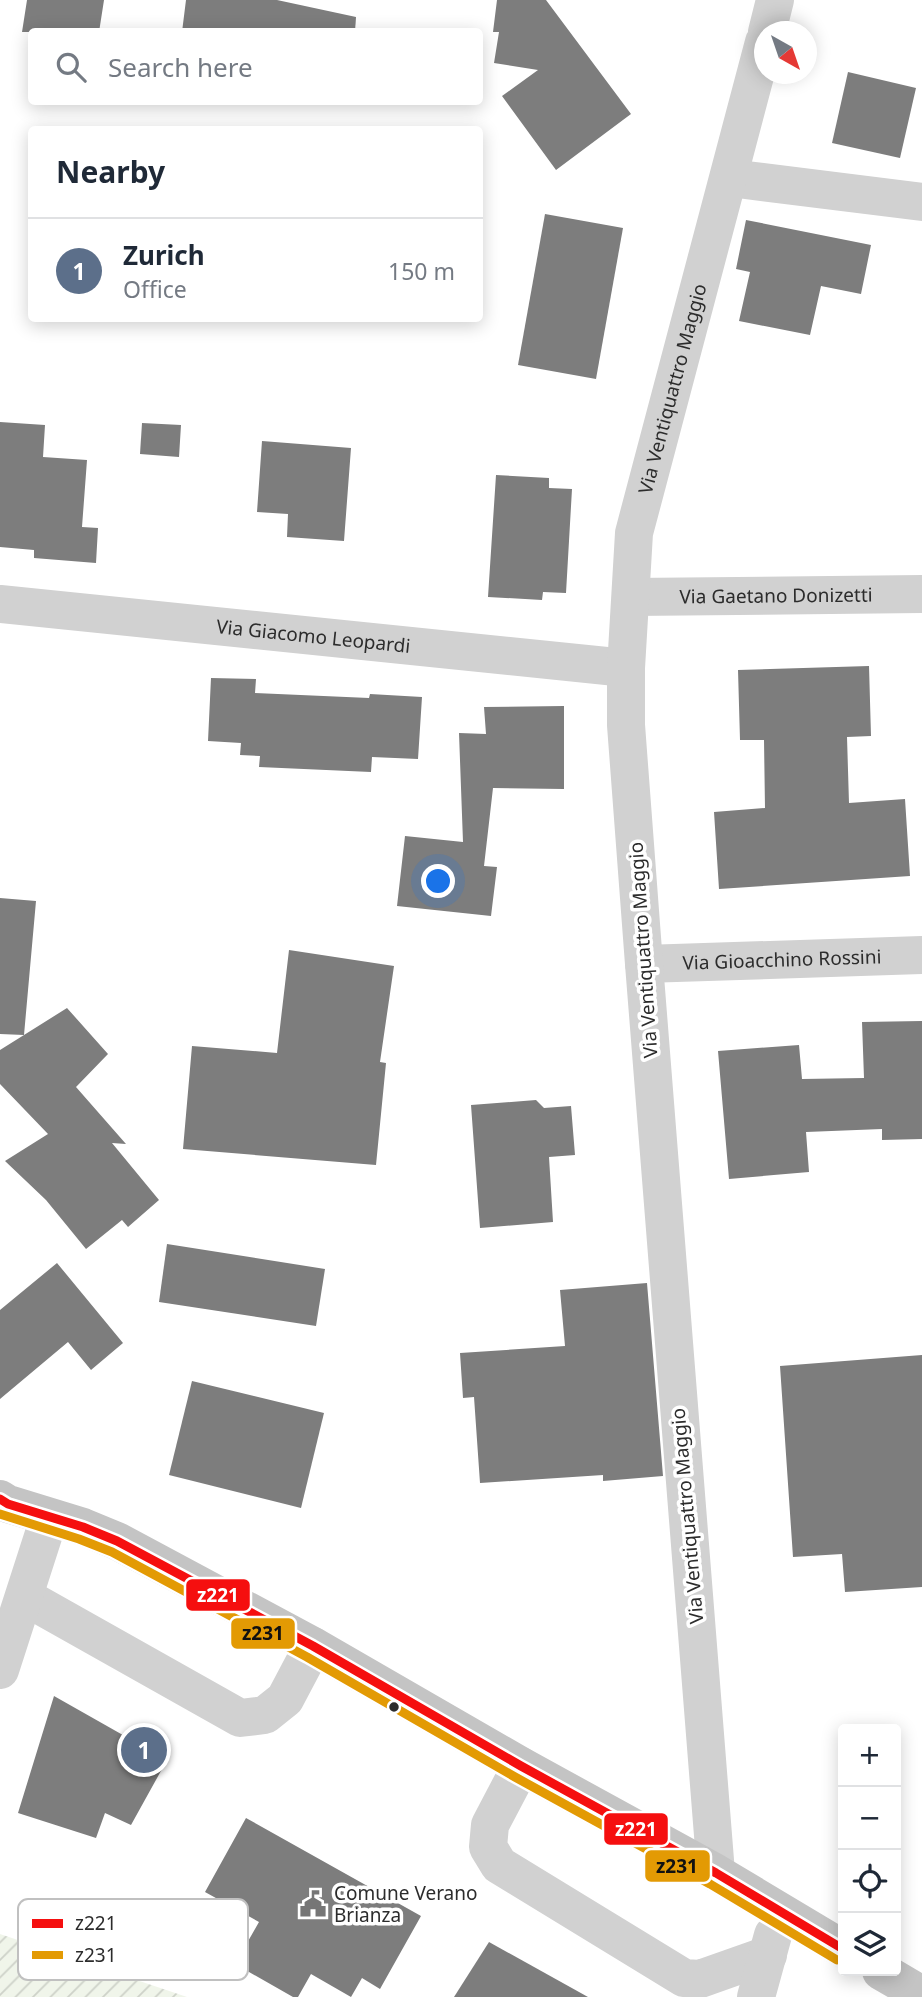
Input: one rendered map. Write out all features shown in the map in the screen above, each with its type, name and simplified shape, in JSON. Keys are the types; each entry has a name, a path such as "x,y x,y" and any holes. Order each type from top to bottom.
{"main road":[{"path":"3,1501 117,1541 313,1646 521,1766 716,1873 838,1946"},
{"path":"890,1976 922,1995"}],"street":[{"path":"770,21 775,0"},
{"name":"Via Ventiquattro Maggio","path":"716,1873 626,725 626,668 634,533 754,84"},
{"path":"730,178 922,202"},
{"name":"Via Gaetano Donizetti","path":"631,597 922,594"},
{"name":"Via Giacomo Leopardi","path":"0,604 626,668"},
{"name":"Via Gioacchino Rossini","path":"644,964 922,955"},
{"path":"0,1670 49,1518"},
{"path":"25,1597 240,1718 265,1715 285,1699 313,1646"},
{"path":"521,1766 490,1825 488,1847 499,1865 684,1978 700,1979 768,1955"},
{"path":"756,1997 779,1913"}],"shaded area":[{"path":"0,1934 18,1940 18,1980 137,1980 187,1997 0,1997"}],"building":[{"path":"27,0 104,0 100,28 28,28 28,32 22,32"},
{"path":"186,0 277,0 356,17 355,28 182,28"},
{"path":"497,0 546,0 631,114 556,170 502,96 538,70 494,63 499,32 493,32"},
{"path":"848,72 916,88 900,158 832,143"},
{"path":"545,214 623,228 596,379 518,365"},
{"path":"746,220 871,245 861,294 821,286 810,335 739,321 750,272 736,269"},
{"path":"0,422 45,425 43,457 87,460 82,527 98,528 96,563 34,558 34,550 0,547"},
{"path":"142,423 181,425 179,457 140,454"},
{"path":"262,441 351,448 344,541 287,537 288,514 257,512"},
{"path":"496,475 549,478 549,488 572,489 566,593 543,592 542,600 488,597"},
{"path":"869,666 871,736 847,737 849,803 905,799 910,876 719,889 714,812 765,808 764,740 740,740 738,670"},
{"path":"211,678 256,679 255,693 369,698 370,694 422,697 418,759 372,757 371,772 259,767 260,756 240,755 241,743 208,741"},
{"path":"564,706 564,789 493,788 484,866 497,867 491,916 397,906 405,836 463,842 459,733 486,734 484,707"},
{"path":"0,898 36,901 24,1035 0,1034"},
{"path":"289,950 394,966 380,1062 386,1063 376,1165 183,1149 192,1046 277,1053"},
{"path":"67,1008 108,1054 76,1087 126,1144 112,1143 159,1200 128,1227 122,1220 86,1249 46,1200 5,1161 48,1134 0,1084 0,1050"},
{"path":"922,1021 922,1139 882,1140 882,1129 806,1132 809,1172 729,1179 718,1051 799,1045 802,1079 864,1078 862,1022"},
{"path":"536,1100 544,1108 571,1106 575,1155 549,1157 553,1222 480,1228 471,1105"},
{"path":"167,1244 325,1269 316,1326 159,1302"},
{"path":"57,1263 123,1343 91,1370 68,1342 0,1399 0,1310"},
{"path":"647,1283 663,1476 603,1481 603,1475 480,1483 474,1397 463,1398 460,1353 565,1346 560,1290"},
{"path":"922,1355 922,1587 845,1592 842,1554 793,1557 780,1366"},
{"path":"192,1381 324,1413 301,1508 169,1475"},
{"path":"54,1696 167,1760 131,1825 105,1813 96,1838 18,1813"},
{"name":"Comune Verano Brianza","path":"246,1818 421,1916 380,1989 362,1978 351,1997 311,1974 298,1997 293,1997 248,1971 248,1941 259,1922 248,1916 248,1899 218,1899 205,1892"},
{"path":"489,1942 588,1997 454,1997"}],"transit line":[{"name":"z221","path":"0,1499 117,1541 313,1646 521,1766 716,1873 838,1946"},
{"name":"z231","path":"0,1514 112,1552 307,1657 515,1777 710,1884 837,1960"}],"place":[{"name":"Zurich","path":"144,1750"},
{"name":"Comune Verano Brianza","path":"313,1904"}]}
